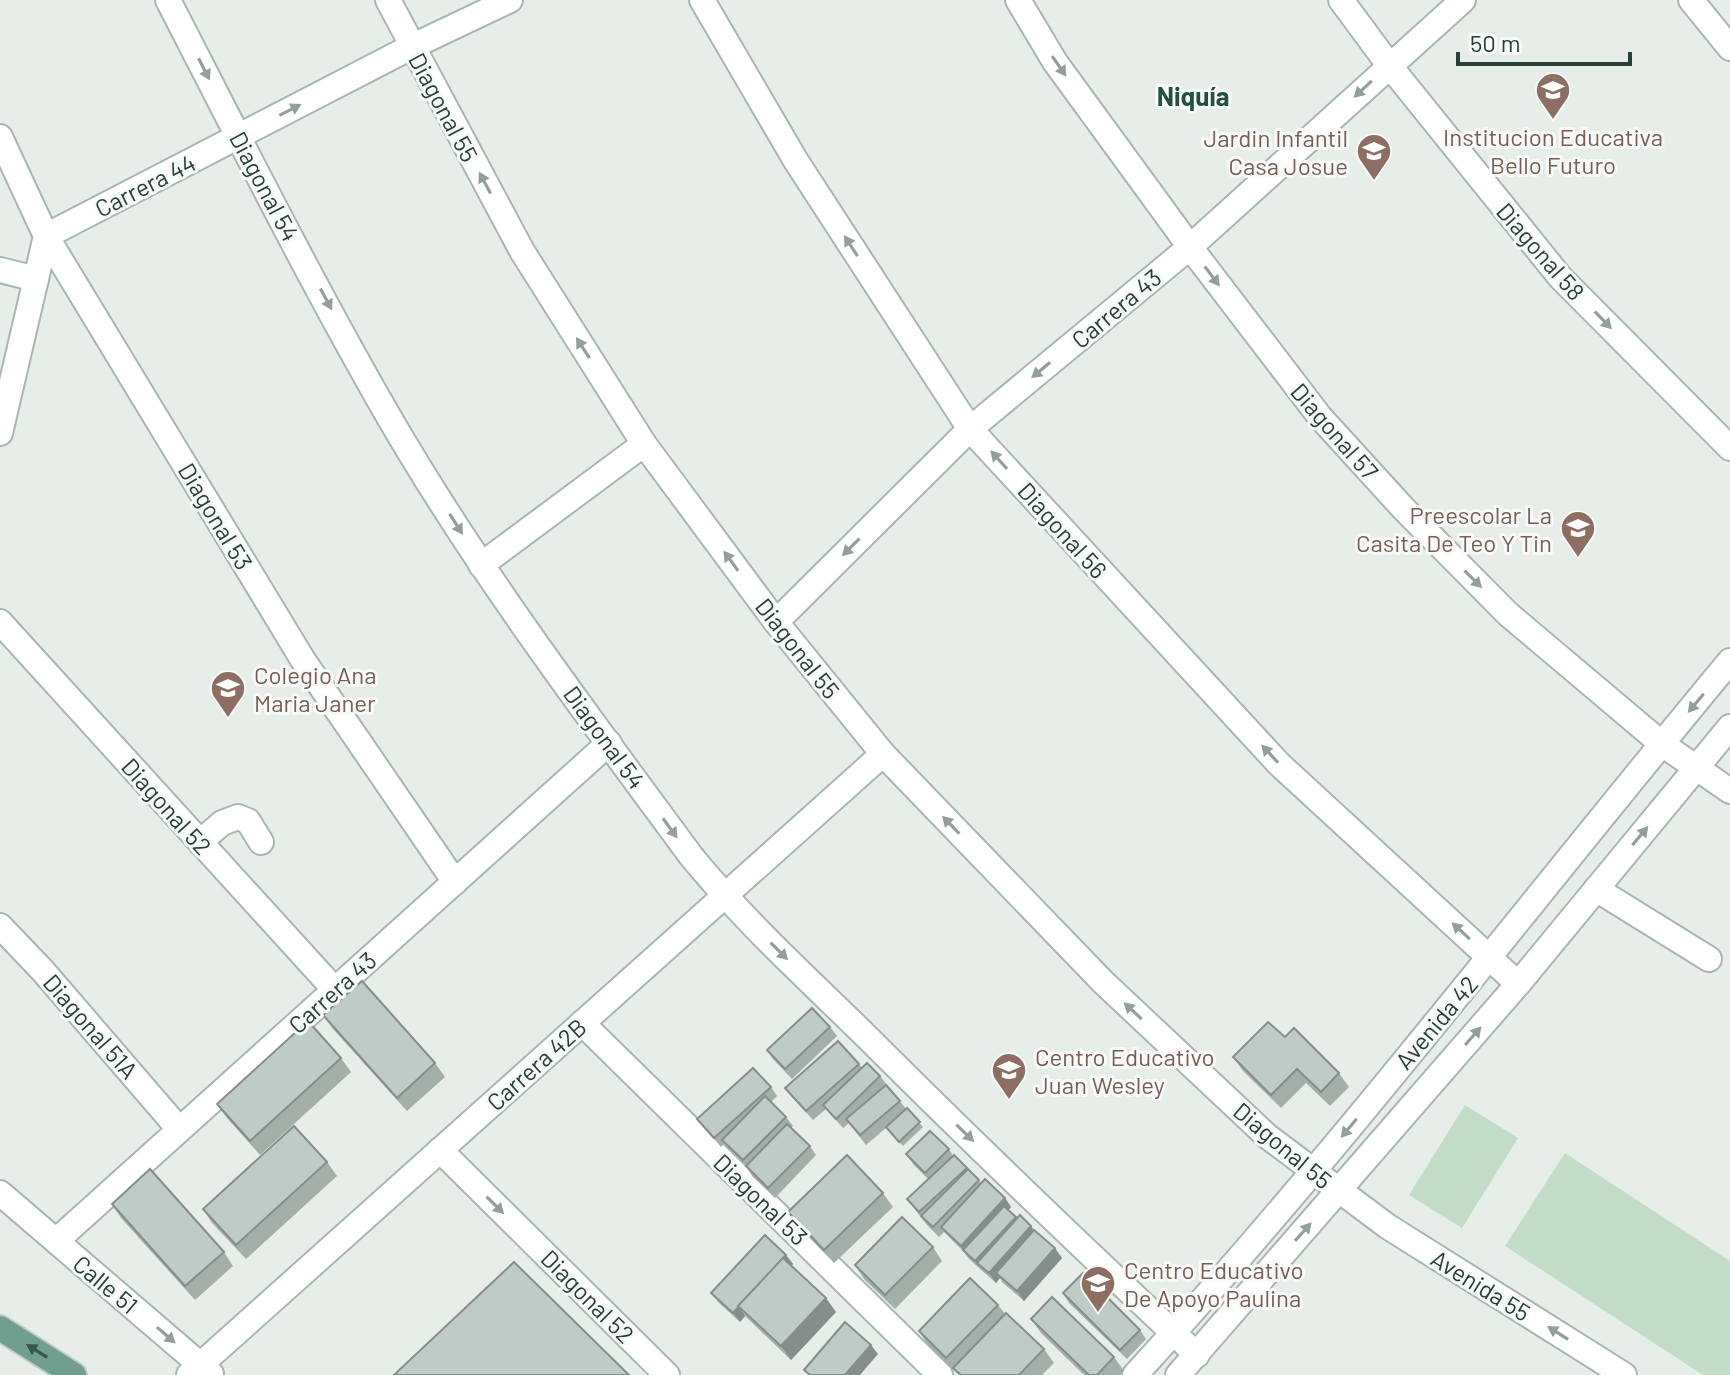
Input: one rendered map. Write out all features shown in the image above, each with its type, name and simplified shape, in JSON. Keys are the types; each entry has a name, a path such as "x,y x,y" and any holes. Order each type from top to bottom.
{"main road":[{"path":"0,1328 74,1375"}],"street":[{"name":"Diagonal 54","path":"168,0 387,412 481,565 691,856 724,896 1116,1281 1197,1355"},
{"name":"Diagonal 55","path":"388,0 522,251 644,444 776,622 883,754 1103,982 1267,1136 1339,1191"},
{"name":"Carrera 44","path":"46,236 411,47 510,0"},
{"name":"Diagonal 56","path":"702,0 796,161 970,429 1279,764 1518,984"},
{"name":"Diagonal 57","path":"1018,0 1055,62 1190,247 1320,417 1403,508 1508,614 1662,744 1730,791"},
{"name":"Diagonal 58","path":"1341,0 1389,65 1560,277 1730,448"},
{"name":"Carrera 43","path":"776,622 970,429 1190,247 1463,0"},
{"path":"1691,0 1730,48"},
{"name":"Diagonal 53","path":"0,137 46,236 322,690 455,882"},
{"path":"0,433 46,236"},
{"path":"0,270 36,279"},
{"path":"481,565 644,444"},
{"name":"Diagonal 52","path":"0,622 335,990"},
{"name":"Avenida 42","path":"1135,1375 1312,1171 1730,661"},
{"name":"Avenida 42","path":"1178,1375 1518,984 1730,727"},
{"name":"Carrera 43","path":"56,1241 609,743"},
{"name":"Carrera 42B","path":"201,1372 440,1150 883,754"},
{"path":"200,842 222,823 238,817 248,821 261,842"},
{"path":"1596,889 1709,959"},
{"name":"Diagonal 51A","path":"0,926 43,971 179,1129"},
{"name":"Diagonal 53","path":"582,1023 940,1375"},
{"name":"Diagonal 52","path":"440,1150 667,1375"},
{"name":"Avenida 55","path":"1339,1191 1387,1226 1624,1375"},
{"name":"Calle 51","path":"0,1193 201,1372"}],"green space":[{"path":"1465,1105 1518,1138 1462,1228 1409,1195"},
{"path":"1565,1153 1730,1261 1730,1375 1703,1375 1505,1246"}],"building":[{"path":"362,981 435,1063 397,1098 323,1015"},
{"path":"812,1008 830,1027 785,1069 767,1050"},
{"path":"308,1021 341,1058 250,1141 217,1104"},
{"path":"1268,1022 1285,1037 1294,1028 1339,1073 1321,1092 1297,1069 1271,1095 1233,1057"},
{"path":"838,1041 859,1064 806,1111 785,1088"},
{"path":"867,1063 880,1076 836,1119 823,1105"},
{"path":"753,1068 771,1087 714,1138 697,1119"},
{"path":"886,1085 900,1101 860,1135 846,1119"},
{"path":"765,1096 786,1117 743,1160 722,1140"},
{"path":"907,1108 920,1122 899,1142 886,1127"},
{"path":"787,1124 810,1146 768,1188 746,1166"},
{"path":"294,1126 327,1162 236,1245 203,1209"},
{"path":"930,1131 949,1149 925,1173 906,1154"},
{"path":"847,1155 883,1193 824,1250 788,1212"},
{"path":"954,1155 967,1168 919,1212 907,1199"},
{"path":"150,1169 224,1252 185,1286 112,1204"},
{"path":"968,1169 979,1180 933,1227 921,1216"},
{"path":"985,1179 1005,1198 961,1246 941,1227"},
{"path":"1004,1206 1016,1217 975,1261 963,1250"},
{"path":"1020,1215 1031,1226 989,1273 977,1263"},
{"path":"902,1217 933,1247 885,1295 855,1265"},
{"path":"1034,1230 1055,1248 1017,1291 996,1273"},
{"path":"765,1235 786,1255 733,1313 711,1293"},
{"path":"783,1258 826,1298 781,1346 738,1306"},
{"path":"514,1262 629,1375 394,1375"},
{"path":"1083,1273 1140,1330 1120,1350 1063,1293"},
{"path":"970,1278 998,1305 946,1358 919,1331"},
{"path":"1052,1297 1114,1357 1097,1375 1089,1375 1031,1319"},
{"path":"1006,1313 1044,1349 1019,1375 961,1375 953,1368"},
{"path":"845,1322 871,1345 845,1375 810,1375 804,1370"}],"place":[{"name":"Institucion Educativa Bello Futuro","path":"1553,121"},
{"name":"Jardin Infantil Casa Josue","path":"1374,182"},
{"name":"Preescolar La Casita De Teo Y Tin","path":"1578,559"},
{"name":"Colegio Ana Maria Janer","path":"228,719"},
{"name":"Centro Educativo Juan Wesley","path":"1009,1101"},
{"name":"Centro Educativo De Apoyo Paulina","path":"1098,1314"}],"district":[{"name":"Niquía","path":"1193,95"}]}
